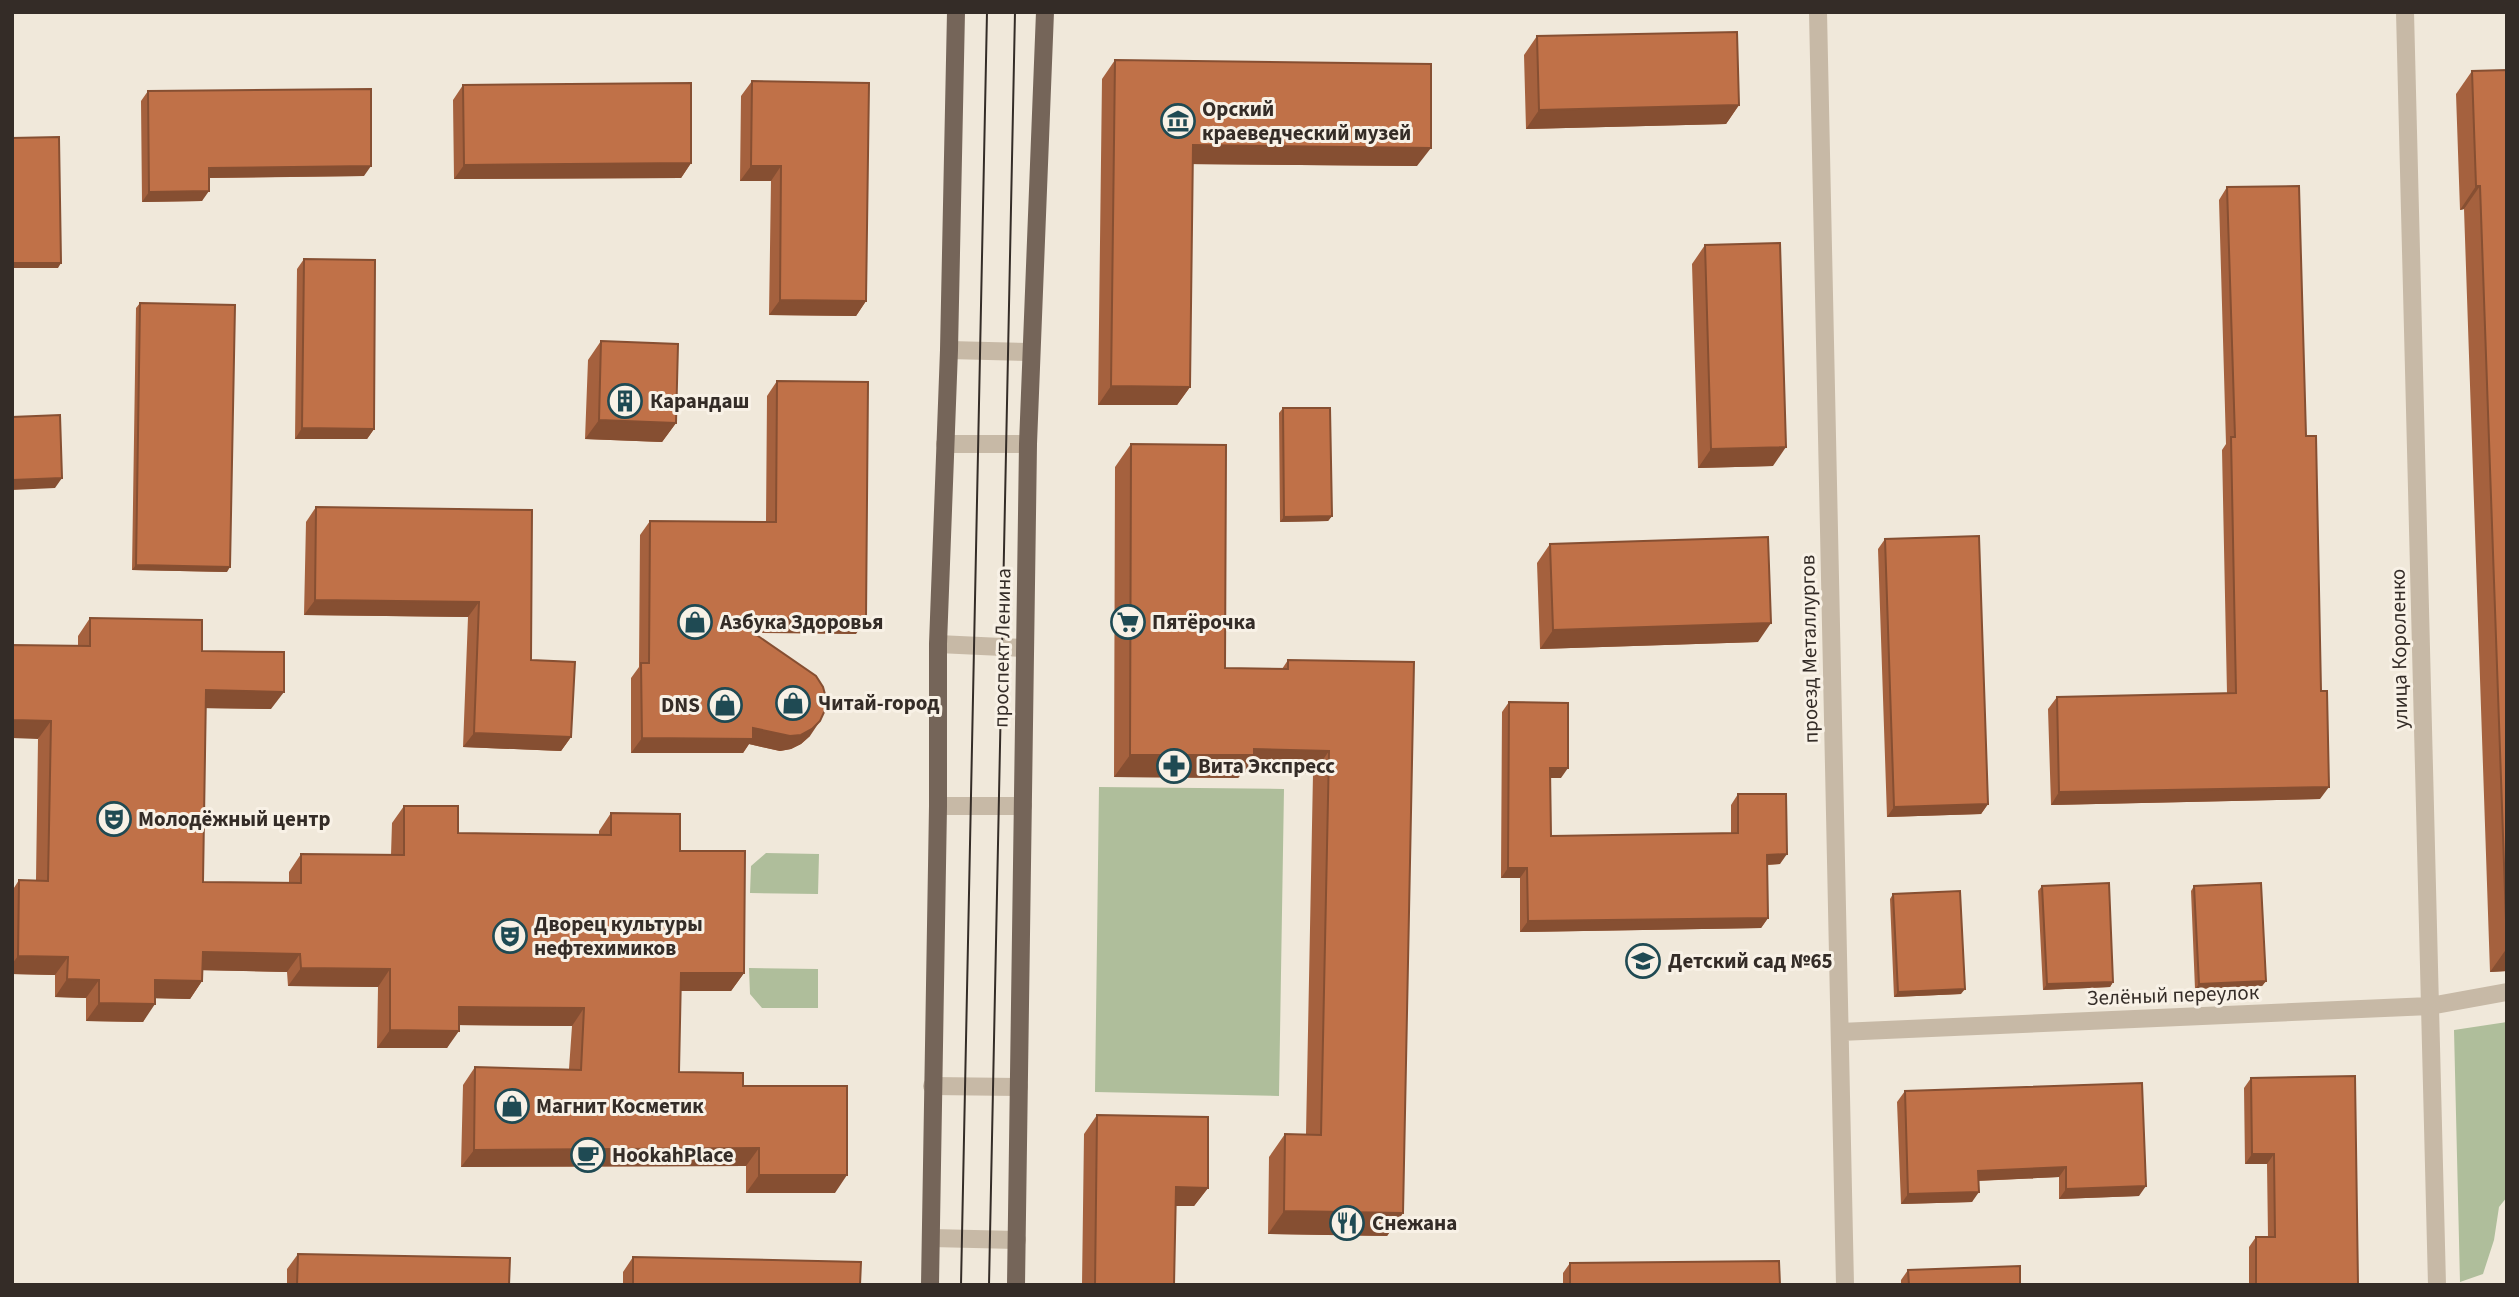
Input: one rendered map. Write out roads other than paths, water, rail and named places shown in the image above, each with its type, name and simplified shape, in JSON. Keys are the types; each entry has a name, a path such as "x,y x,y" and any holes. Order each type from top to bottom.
{"main road":[{"path":"930,1285 938,644 956,12"},
{"name":"проспект Ленина","path":"1016,1285 1028,444 1045,12"}],"street":[{"name":"проезд Металлургов","path":"1818,12 1845,1285"},
{"name":"улица Короленко","path":"2405,12 2437,1285"},
{"path":"948,350 1031,352"},
{"path":"945,444 1028,444"},
{"path":"938,644 1025,648"},
{"path":"938,806 1023,806"},
{"name":"Зелёный переулок","path":"1840,1032 2430,1006 2507,992"},
{"path":"932,1086 1019,1087"},
{"path":"931,1238 1017,1240"}],"tram line":[{"path":"961,1285 987,12"},
{"path":"989,1285 1015,12"}],"place":[{"name":"Орский краеведческий музей","path":"1178,121"},
{"name":"Карандаш","path":"625,401"},
{"name":"Азбука Здоровья","path":"695,622"},
{"name":"Пятёрочка","path":"1128,622"},
{"name":"Читай-город","path":"793,703"},
{"name":"DNS","path":"725,705"},
{"name":"Вита Экспресс","path":"1174,766"},
{"name":"Молодёжный центр","path":"114,819"},
{"name":"Дворец культуры нефтехимиков","path":"510,936"},
{"name":"Детский сад №65","path":"1643,961"},
{"name":"Магнит Косметик","path":"512,1106"},
{"name":"HookahPlace","path":"588,1155"},
{"name":"Снежана","path":"1347,1223"}]}
